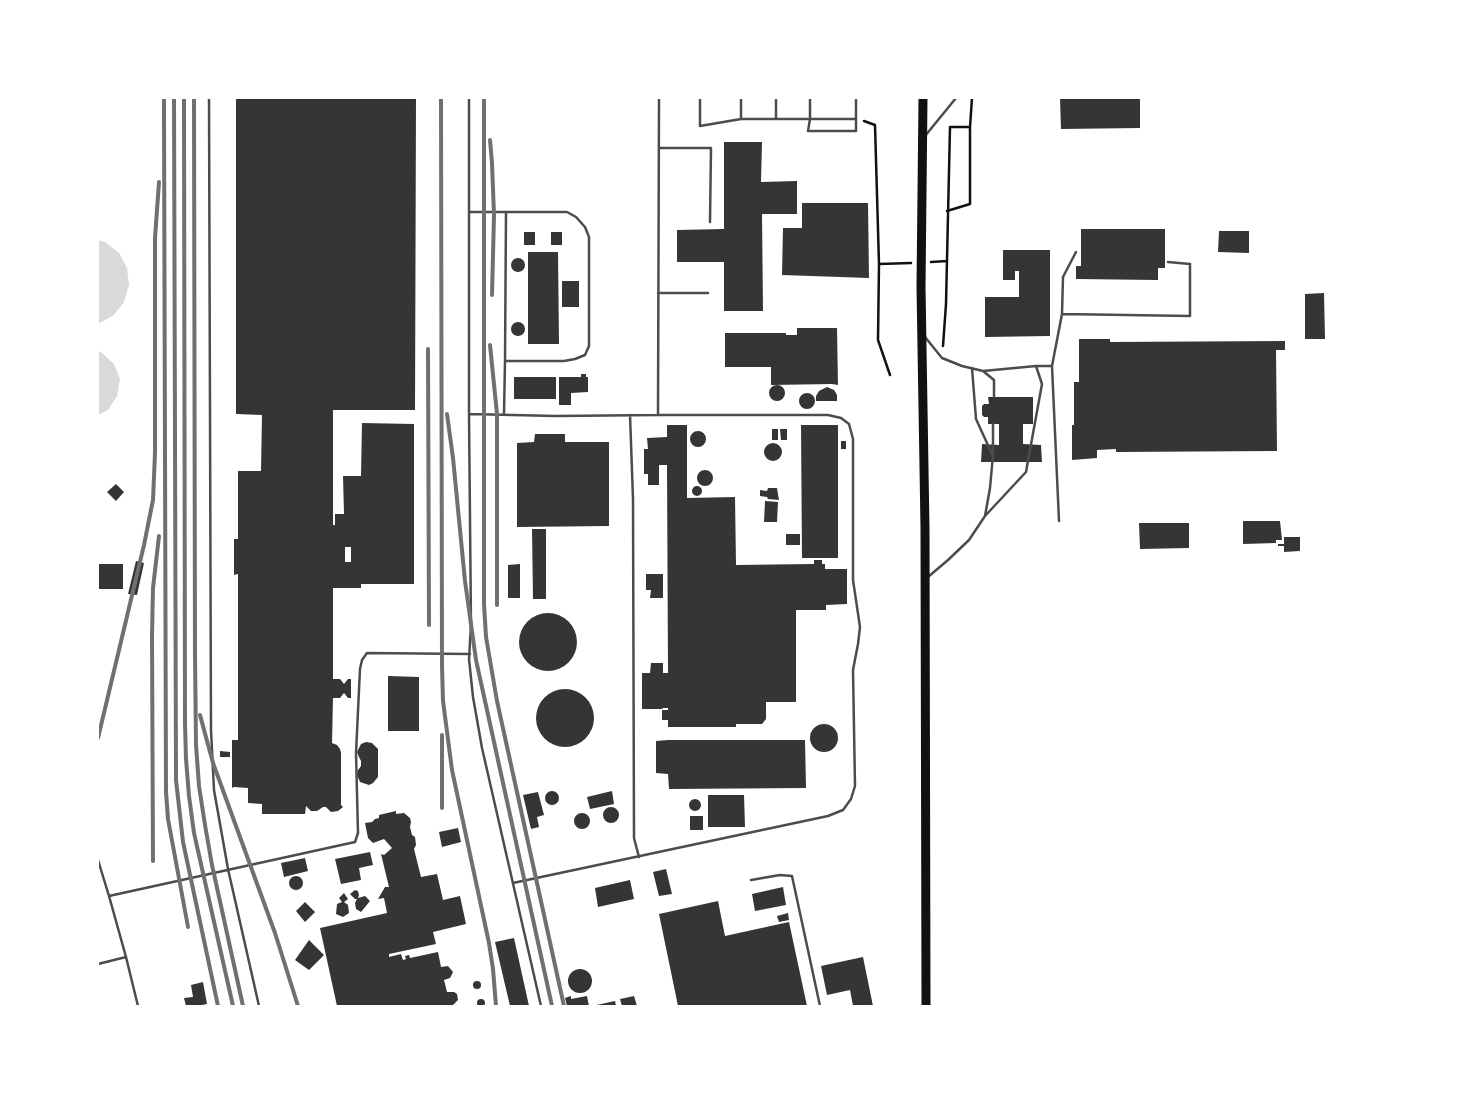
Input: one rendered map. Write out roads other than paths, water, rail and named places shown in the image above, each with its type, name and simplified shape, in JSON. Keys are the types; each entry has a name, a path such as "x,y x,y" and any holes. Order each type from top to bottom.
{"main road":[{"path":"923,98 921,286 925,579 926,1006"}],"lane":[{"path":"209,98 211,730 214,790 228,869 259,1006"},
{"path":"468,98 470,654 473,697 482,748 540,1006"},
{"path":"658,415 659,98"},
{"path":"700,98 700,126 741,119 856,119"},
{"path":"741,98 741,119"},
{"path":"776,98 776,119"},
{"path":"810,98 808,131 856,130 856,98"},
{"path":"923,139 956,98"},
{"path":"659,148 711,148 710,222"},
{"path":"469,212 567,212 576,217 584,226 589,237 589,346 585,355 564,361 505,361"},
{"path":"504,414 506,212"},
{"path":"1059,521 1052,366 1062,314 1063,277 1076,252"},
{"path":"1062,314 1190,316 1190,264 1168,262"},
{"path":"658,293 708,293"},
{"path":"922,333 942,358 962,366 983,370 1052,366"},
{"path":"925,579 969,540 985,516 1026,472 1042,384 1036,366"},
{"path":"972,368 976,419 993,455"},
{"path":"983,370 994,380 994,397"},
{"path":"469,414 556,416 828,415 840,418 849,424 853,439 853,580 860,627 853,670 855,786 851,799 843,810 828,816 513,883"},
{"path":"630,415 633,509 634,838 639,857"},
{"path":"985,516 993,455 993,424"},
{"path":"109,896 355,842 358,833 356,753 362,660 367,653 470,654"},
{"path":"98,860 138,1006"},
{"path":"751,880 780,875 792,876 820,1006"},
{"path":"98,964 126,957"}],"railway":[{"path":"164,98 164,120"},
{"path":"174,98 176,780 183,842 218,1006"},
{"path":"184,98 186,759 194,833 233,1006"},
{"path":"194,98 196,745 199,786 212,865 243,1006"},
{"path":"441,98 443,701 452,770 489,943 496,1006"},
{"path":"484,98 484,604 486,637 497,701 564,1006"},
{"path":"164,114 166,792 168,819 188,927"},
{"path":"490,140 494,215 492,295"},
{"path":"98,738 153,500 155,453 155,238 159,182"},
{"path":"490,345 497,414 497,605"},
{"path":"428,349 429,625"},
{"path":"447,414 465,581 476,660 552,1006"},
{"path":"153,861 152,635 153,588 159,536"},
{"path":"200,715 213,763 275,933 298,1006"},
{"path":"442,735 442,808"}]}
